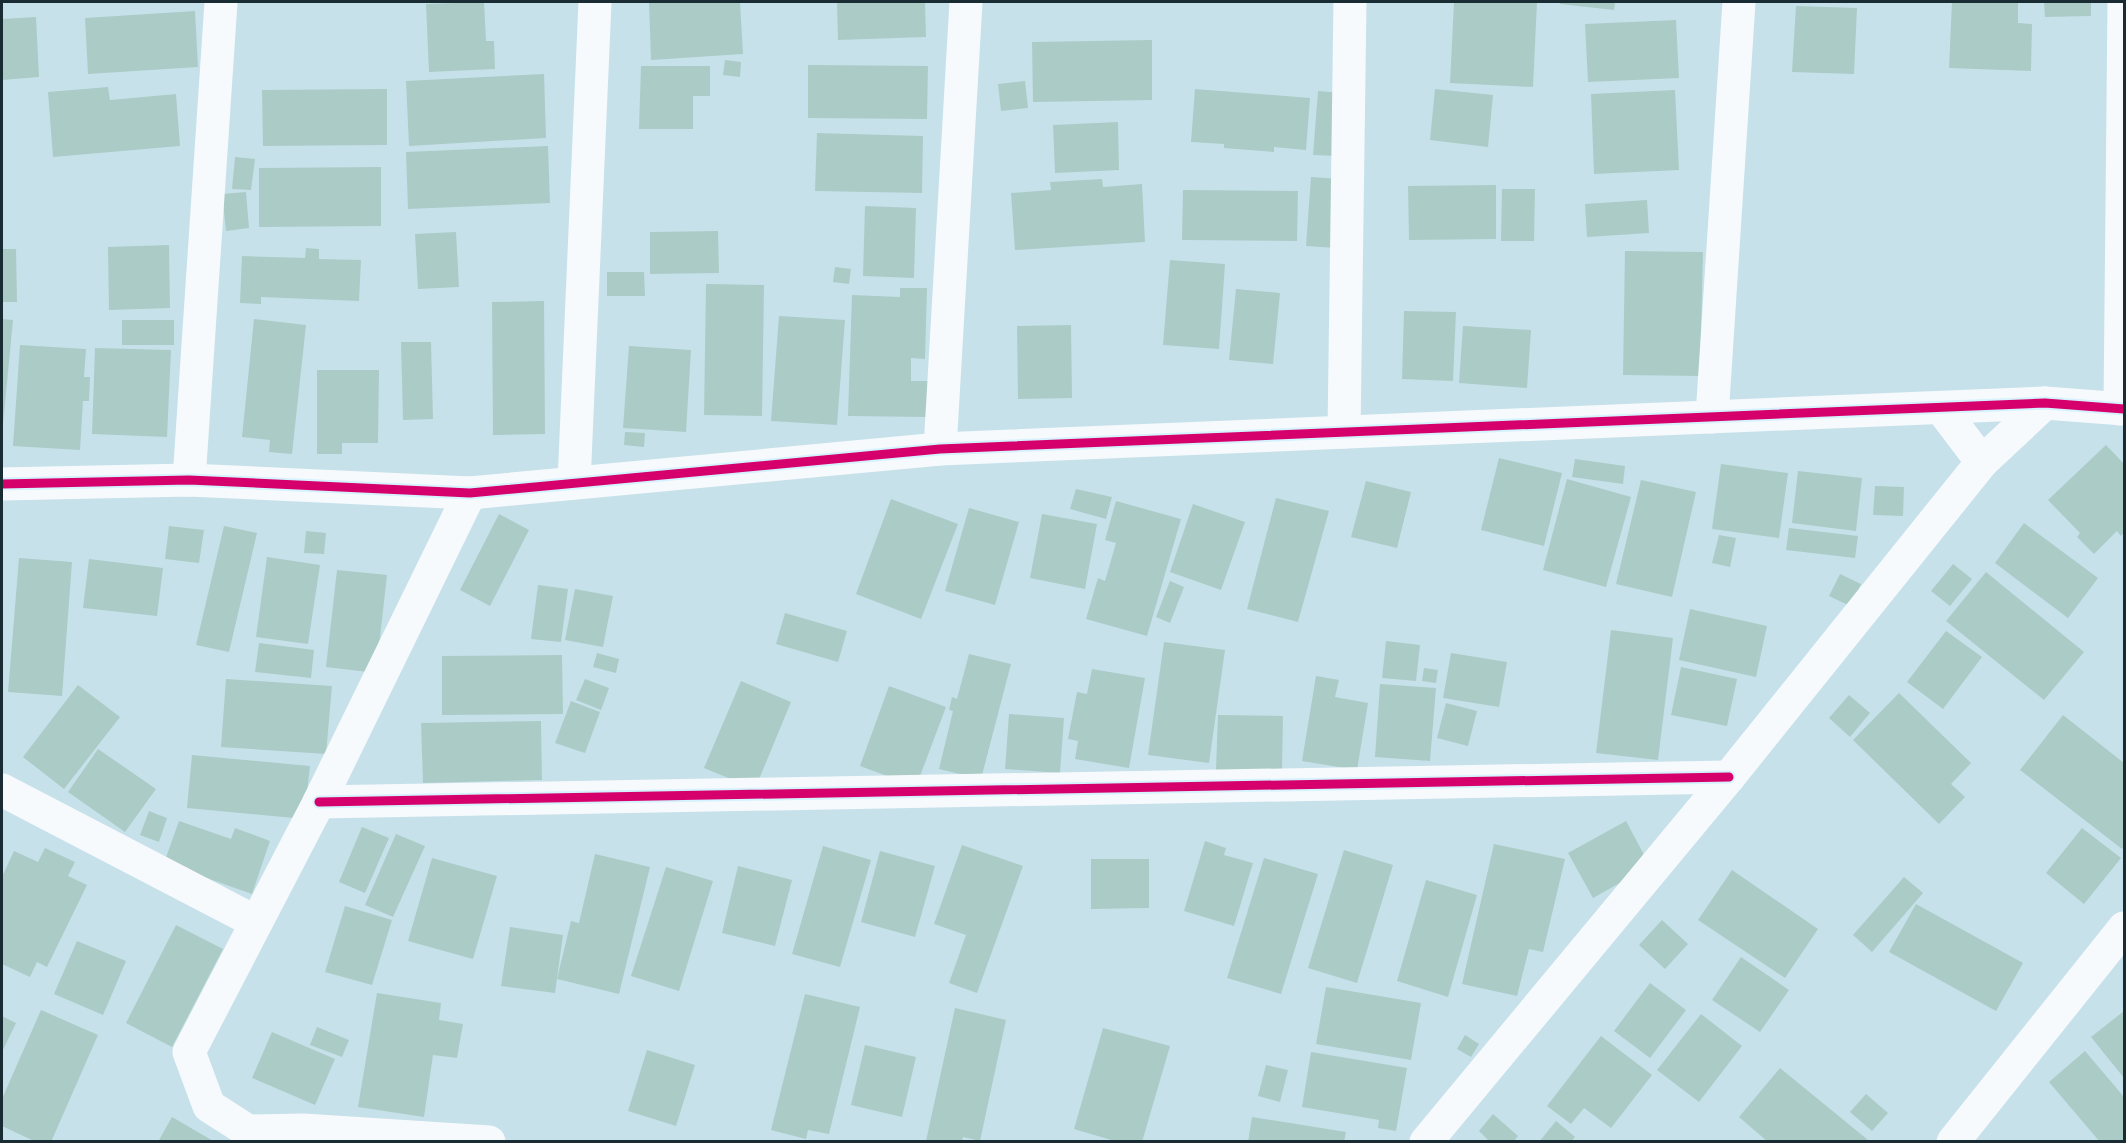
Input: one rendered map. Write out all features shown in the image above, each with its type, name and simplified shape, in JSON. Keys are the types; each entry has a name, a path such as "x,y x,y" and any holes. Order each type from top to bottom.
{"street":[{"path":"189,480 221,2"},
{"path":"574,483 595,2"},
{"path":"940,449 966,2"},
{"path":"1344,432 1350,2"},
{"path":"1712,417 1739,2"},
{"path":"2,484 189,480 470,493 940,449 2045,404 2122,409 2124,2"},
{"path":"1426,1142 1728,777 1982,462 2045,404"},
{"path":"1941,408 1982,462"},
{"path":"470,493 319,802 189,1052 209,1106 248,1131 301,1136 489,1142"},
{"path":"319,802 1728,777"},
{"path":"2,790 256,922"},
{"path":"1953,1142 2124,928"}],"building":[{"path":"484,2 486,41 494,41 495,69 429,72 426,4"},
{"path":"649,2 740,2 743,54 651,60"},
{"path":"837,2 925,2 926,37 838,40"},
{"path":"1454,2 1537,2 1533,87 1450,83"},
{"path":"1560,2 1615,2 1614,10 1560,4"},
{"path":"1952,2 2018,3 2018,23 2032,24 2031,71 1949,68"},
{"path":"2044,2 2091,2 2091,16 2045,17"},
{"path":"1796,6 1857,8 1854,74 1792,72"},
{"path":"195,11 198,67 88,74 85,18"},
{"path":"36,17 39,77 2,80 2,19"},
{"path":"1676,20 1679,78 1588,82 1585,24"},
{"path":"1152,40 1152,100 1033,102 1032,42"},
{"path":"725,60 741,62 740,77 723,75"},
{"path":"808,65 928,66 927,119 808,118"},
{"path":"641,66 710,66 710,96 693,96 693,129 639,129"},
{"path":"544,74 546,138 409,146 406,81"},
{"path":"1025,81 1028,108 1001,111 998,84"},
{"path":"108,87 110,100 176,94 180,146 53,157 48,92"},
{"path":"387,89 387,145 263,146 262,90"},
{"path":"1195,89 1310,98 1306,150 1274,147 1274,152 1224,148 1224,144 1191,142"},
{"path":"1435,89 1493,95 1488,147 1430,140"},
{"path":"1675,90 1679,170 1594,174 1591,94"},
{"path":"1318,91 1343,93 1338,156 1313,155"},
{"path":"1118,122 1119,170 1055,173 1053,125"},
{"path":"817,133 923,136 922,193 815,191"},
{"path":"548,146 550,203 408,209 406,152"},
{"path":"235,157 255,159 251,190 232,189"},
{"path":"381,167 381,226 259,227 259,168"},
{"path":"1311,177 1340,179 1336,248 1306,246"},
{"path":"1102,179 1103,187 1142,184 1145,242 1015,250 1011,193 1051,190 1050,182"},
{"path":"1496,185 1496,239 1409,240 1408,186"},
{"path":"1502,189 1535,189 1534,241 1501,241"},
{"path":"1183,190 1298,191 1297,241 1182,240"},
{"path":"246,192 249,228 226,231 222,194"},
{"path":"1647,200 1649,233 1587,237 1585,204"},
{"path":"865,206 916,208 914,278 863,276"},
{"path":"718,231 719,273 650,274 650,232"},
{"path":"456,232 459,287 418,289 415,234"},
{"path":"169,245 170,308 109,310 108,247"},
{"path":"306,248 319,249 319,259 361,260 359,301 261,297 261,304 240,303 242,256 305,258"},
{"path":"2,249 16,249 17,302 2,302"},
{"path":"1625,251 1703,252 1700,376 1623,375"},
{"path":"1170,260 1225,264 1219,349 1163,345"},
{"path":"835,267 851,269 849,284 833,282"},
{"path":"607,272 644,272 645,296 607,296"},
{"path":"706,284 764,285 762,416 704,415"},
{"path":"900,288 927,288 925,359 911,358 911,381 928,381 927,417 848,416 852,295 900,297"},
{"path":"1236,289 1280,293 1273,364 1229,360"},
{"path":"544,301 545,434 493,435 492,302"},
{"path":"1404,311 1456,312 1453,381 1402,379"},
{"path":"779,316 845,320 837,425 771,421"},
{"path":"2,319 13,320 3,424 2,424"},
{"path":"254,319 306,325 292,454 269,452 270,440 242,437"},
{"path":"122,320 174,320 174,345 122,345"},
{"path":"1071,325 1072,398 1018,399 1017,326"},
{"path":"1463,326 1531,330 1527,388 1459,383"},
{"path":"401,342 431,342 433,419 403,420"},
{"path":"20,345 86,349 84,377 90,377 89,401 83,401 80,450 13,446"},
{"path":"629,346 691,350 686,432 623,428"},
{"path":"95,348 171,350 167,437 92,434"},
{"path":"317,370 379,370 378,443 342,443 342,454 317,454"},
{"path":"625,432 645,433 644,447 624,445"},
{"path":"2106,445 2124,464 2124,532 2121,536 2117,531 2094,554 2077,537 2080,533 2048,500"},
{"path":"1499,458 1562,473 1544,546 1481,530"},
{"path":"1575,459 1625,466 1623,484 1572,477"},
{"path":"1721,464 1788,473 1779,538 1712,529"},
{"path":"1798,471 1862,478 1856,531 1792,523"},
{"path":"1567,479 1631,497 1606,587 1543,570"},
{"path":"1641,480 1696,492 1672,597 1616,584"},
{"path":"1366,481 1411,492 1397,548 1351,537"},
{"path":"1875,486 1904,487 1903,516 1873,515"},
{"path":"1076,489 1112,497 1106,519 1070,509"},
{"path":"1276,498 1329,511 1298,622 1247,609"},
{"path":"891,499 958,524 921,619 856,594"},
{"path":"1116,501 1181,519 1147,636 1086,619 1098,578 1105,581 1116,543 1105,540"},
{"path":"1193,504 1245,522 1221,590 1170,572"},
{"path":"969,508 1019,522 995,605 945,591"},
{"path":"499,514 529,530 490,606 460,590"},
{"path":"1042,514 1097,524 1085,589 1030,578"},
{"path":"2024,523 2098,578 2068,618 1995,563"},
{"path":"169,526 204,530 199,563 165,559"},
{"path":"224,526 257,533 229,652 196,645"},
{"path":"1789,528 1858,536 1855,558 1786,550"},
{"path":"306,531 326,533 324,554 304,553"},
{"path":"1719,535 1736,538 1730,567 1712,563"},
{"path":"267,557 320,565 308,644 256,637"},
{"path":"19,558 72,562 62,696 8,692"},
{"path":"89,559 163,568 157,616 83,608"},
{"path":"1953,564 1972,579 1950,606 1931,591"},
{"path":"337,570 387,575 376,673 326,667"},
{"path":"1986,572 2084,652 2044,700 1946,621"},
{"path":"1840,574 1861,584 1850,606 1829,596"},
{"path":"1170,581 1184,587 1170,623 1156,617"},
{"path":"538,585 568,589 561,642 531,639"},
{"path":"575,589 613,596 603,647 565,640"},
{"path":"1690,609 1767,626 1756,677 1679,660"},
{"path":"785,613 847,631 838,662 776,644"},
{"path":"1611,630 1673,638 1658,760 1596,753"},
{"path":"1946,631 1982,657 1943,709 1907,682"},
{"path":"1386,641 1420,645 1416,681 1382,678"},
{"path":"1164,642 1225,650 1209,763 1148,755"},
{"path":"259,643 314,650 311,678 255,672"},
{"path":"597,653 619,659 616,673 593,667"},
{"path":"1451,653 1507,662 1499,707 1443,698"},
{"path":"969,654 1011,664 981,779 939,769 953,711 949,710 952,697 957,699"},
{"path":"562,655 563,714 442,715 442,656"},
{"path":"1681,667 1737,679 1727,726 1671,715"},
{"path":"1424,668 1438,670 1436,683 1422,681"},
{"path":"1092,669 1145,678 1129,768 1075,759 1078,741 1068,739 1077,692 1087,694"},
{"path":"1316,676 1339,680 1335,697 1368,703 1357,770 1302,761"},
{"path":"226,679 332,686 326,754 221,747"},
{"path":"585,679 609,688 601,710 576,700"},
{"path":"741,681 791,702 755,789 704,768"},
{"path":"1380,684 1436,688 1430,761 1375,757"},
{"path":"78,685 120,717 64,789 23,757"},
{"path":"889,686 946,707 917,784 898,780 860,766"},
{"path":"1899,693 1971,763 1951,784 1965,797 1939,824 1853,740"},
{"path":"1849,695 1870,713 1850,737 1829,718"},
{"path":"571,701 600,712 585,753 555,743"},
{"path":"1446,703 1477,711 1468,746 1437,738"},
{"path":"1009,714 1064,718 1060,773 1005,769"},
{"path":"1218,715 1283,716 1282,771 1216,770"},
{"path":"2063,715 2124,763 2124,846 2122,849 2020,770"},
{"path":"541,721 542,780 423,783 421,723"},
{"path":"98,749 156,789 125,832 68,792"},
{"path":"192,755 310,766 304,819 187,808"},
{"path":"149,811 167,818 159,842 140,835"},
{"path":"179,821 231,839 235,828 270,841 252,894 164,863"},
{"path":"1626,821 1650,866 1593,898 1568,853"},
{"path":"362,827 389,838 365,893 339,882"},
{"path":"2082,828 2121,858 2084,904 2046,873"},
{"path":"396,834 425,846 393,917 365,905"},
{"path":"1205,841 1226,848 1224,855 1253,863 1234,926 1184,911"},
{"path":"1494,844 1565,859 1543,952 1529,949 1517,996 1462,984"},
{"path":"962,845 1023,866 977,993 949,983 966,935 934,924"},
{"path":"823,846 871,860 840,967 792,954"},
{"path":"45,848 75,862 68,876 87,885 47,967 37,962 30,977 2,964 2,877 14,851 38,862"},
{"path":"1344,850 1393,865 1357,983 1308,968"},
{"path":"880,851 935,866 915,937 861,922"},
{"path":"595,854 650,867 619,994 557,979 571,921 579,923"},
{"path":"432,858 497,876 473,959 408,941"},
{"path":"1264,858 1318,874 1281,994 1227,978"},
{"path":"1091,859 1149,859 1149,908 1091,909"},
{"path":"738,866 792,880 775,946 722,933"},
{"path":"666,867 713,881 679,991 631,976"},
{"path":"1732,870 1818,929 1785,978 1698,920"},
{"path":"1904,877 1923,893 1872,952 1853,935"},
{"path":"1426,880 1477,895 1448,997 1397,981"},
{"path":"1916,904 2023,963 1996,1011 1889,952"},
{"path":"345,906 392,920 372,985 325,972"},
{"path":"1662,920 1688,944 1665,969 1639,945"},
{"path":"176,925 223,949 172,1047 126,1023"},
{"path":"510,927 563,935 555,993 501,986"},
{"path":"77,941 126,961 103,1015 54,994"},
{"path":"1741,957 1789,990 1760,1032 1712,1000"},
{"path":"1650,983 1686,1010 1650,1058 1614,1031"},
{"path":"1326,987 1421,1003 1411,1060 1316,1044"},
{"path":"377,993 441,1003 439,1020 463,1024 457,1058 433,1055 424,1117 358,1107"},
{"path":"805,994 860,1007 829,1134 808,1130 806,1139 771,1130"},
{"path":"955,1008 1006,1020 980,1141 963,1137 962,1142 926,1141"},
{"path":"41,1010 98,1035 51,1142 36,1142 2,1126 2,1099"},
{"path":"2124,1011 2124,1078 2091,1037"},
{"path":"1701,1014 1742,1046 1699,1102 1657,1070"},
{"path":"2,1016 16,1023 2,1052"},
{"path":"317,1027 349,1040 342,1057 310,1045"},
{"path":"1103,1028 1170,1046 1142,1142 1118,1142 1074,1129"},
{"path":"272,1032 335,1059 315,1105 252,1078"},
{"path":"1465,1035 1479,1044 1471,1057 1457,1049"},
{"path":"1601,1036 1652,1075 1611,1128 1584,1108 1571,1124 1547,1106"},
{"path":"865,1045 916,1057 902,1117 851,1105"},
{"path":"647,1050 695,1065 676,1126 628,1111"},
{"path":"2085,1051 2124,1097 2124,1142 2100,1142 2049,1082"},
{"path":"1311,1052 1407,1068 1396,1131 1378,1128 1379,1120 1302,1107"},
{"path":"1266,1065 1288,1070 1280,1102 1258,1096"},
{"path":"1780,1068 1868,1140 1867,1142 1768,1142 1739,1117"},
{"path":"1866,1094 1888,1113 1872,1131 1850,1112"},
{"path":"1493,1114 1518,1136 1513,1142 1490,1142 1479,1131"},
{"path":"172,1117 215,1142 158,1142"},
{"path":"1252,1117 1346,1132 1344,1142 1248,1142"},
{"path":"1556,1121 1575,1137 1571,1142 1539,1142"}],"cycle path":[{"path":"2,484 189,480 470,493 940,449 2045,403 2124,409"},
{"path":"319,802 1729,777"}]}
